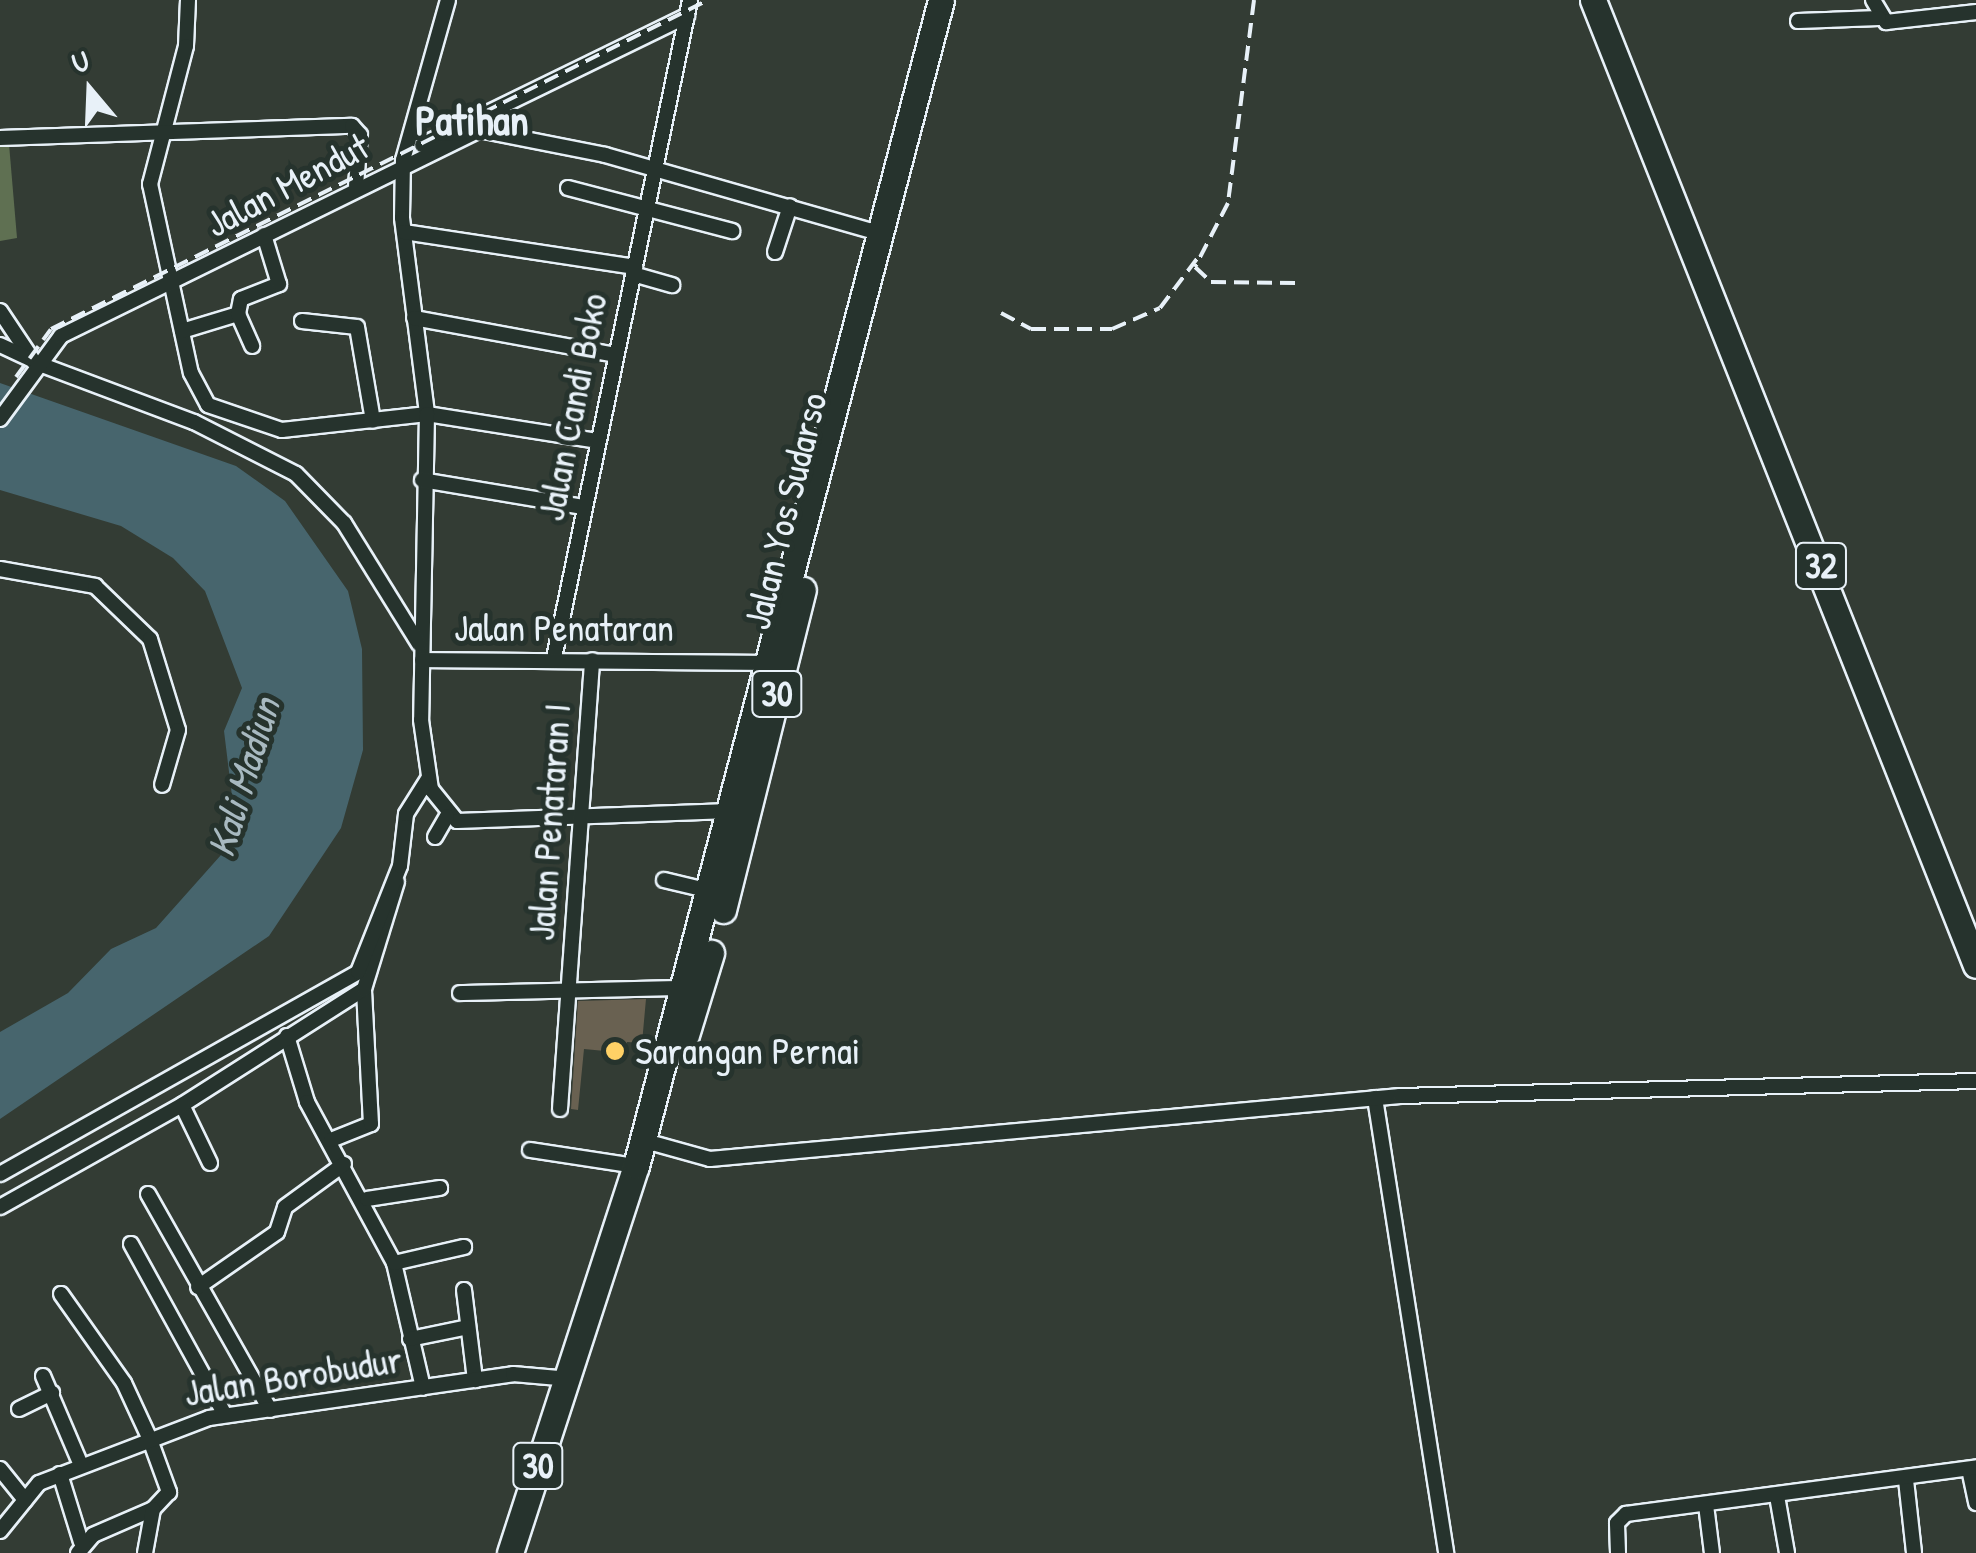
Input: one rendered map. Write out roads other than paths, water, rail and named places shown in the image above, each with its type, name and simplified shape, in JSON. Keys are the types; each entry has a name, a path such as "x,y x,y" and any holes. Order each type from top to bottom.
{"highway":[{"name":"Jalan Yos Sudarso","path":"570,1379 588,1355 656,1144 655,1112 682,988 710,891 765,663 814,515 878,233 941,0"},
{"name":"Jalan Yos Sudarso","path":"510,1553 655,1112 814,515 958,0"},
{"name":"32","path":"1593,0 1666,168 1976,965"},
{"name":"32","path":"1612,0 1666,168"}],"street":[{"path":"188,0 186,46 159,129 150,184 182,331 208,405 282,430 427,414 597,441"},
{"name":"Jalan Penataran","path":"448,0 407,158 404,232 427,414 422,480 422,654 765,663"},
{"name":"Jalan Candi Boko","path":"554,658 610,354 657,170 690,0"},
{"path":"1873,0 1879,18"},
{"path":"1798,21 1976,12"},
{"name":"Jalan Mendut","path":"0,419 32,361 74,328 170,284 686,16"},
{"path":"479,124 878,233"},
{"path":"0,138 159,129 352,126 360,135 356,186"},
{"path":"568,188 732,231"},
{"path":"775,252 790,206"},
{"path":"404,232 634,270 672,284"},
{"path":"252,346 238,314 241,298 279,284 264,235"},
{"path":"0,311 32,361"},
{"path":"182,331 238,314"},
{"path":"414,318 610,354"},
{"path":"302,321 357,327 373,421"},
{"path":"0,345 32,361 194,422 296,474 344,523 422,654 421,787 364,990 371,1124 331,1140"},
{"path":"422,480 584,507"},
{"path":"0,569 96,586 150,639 178,730 162,785"},
{"name":"Jalan Penataran I","path":"560,1109 592,660"},
{"path":"421,787 447,816"},
{"path":"447,816 583,810 730,810"},
{"path":"435,836 447,816"},
{"path":"0,1174 358,972 400,866"},
{"path":"664,880 710,891"},
{"path":"460,993 682,988"},
{"path":"0,1207 182,1106 364,990"},
{"path":"287,1036 306,1102 367,1200 394,1263 423,1388"},
{"path":"656,1144 710,1160 1375,1098 1976,1080"},
{"path":"1375,1098 1446,1553"},
{"path":"182,1106 210,1164"},
{"path":"530,1150 636,1166"},
{"path":"198,1287 277,1232 285,1207 344,1164"},
{"path":"367,1200 440,1188"},
{"path":"148,1194 270,1410"},
{"path":"130,1244 225,1415"},
{"path":"394,1263 464,1247"},
{"path":"464,1290 475,1380"},
{"path":"60,1294 124,1383 169,1492 153,1509 80,1548 60,1474"},
{"path":"410,1339 468,1327"},
{"path":"43,1376 81,1465"},
{"name":"Jalan Borobudur","path":"0,1531 24,1500 60,1474 148,1437 225,1415 475,1380 570,1379"},
{"path":"19,1410 52,1393"},
{"path":"0,1468 24,1500"},
{"path":"1618,1553 1620,1517 1973,1468 1976,1503"},
{"path":"1906,1480 1914,1553"},
{"path":"1777,1496 1787,1553"},
{"path":"1706,1505 1712,1553"},
{"path":"146,1553 153,1509"}],"water":[{"name":"Kali Madiun","path":"0,383 236,466 285,501 348,591 362,649 363,750 341,828 269,936 0,1119 0,1032 68,993 111,949 156,928 237,837 224,731 242,688 205,591 173,558 121,526 0,490"}],"railway":[{"path":"16,377 51,329 708,0"},
{"path":"1254,0 1228,203 1195,267 1211,282 1296,283"},
{"path":"1001,313 1031,329 1112,329 1160,308 1199,256"}],"place":[{"name":"Sarangan Pernai","path":"615,1051"}],"district":[{"name":"Patihan","path":"472,120"}]}
